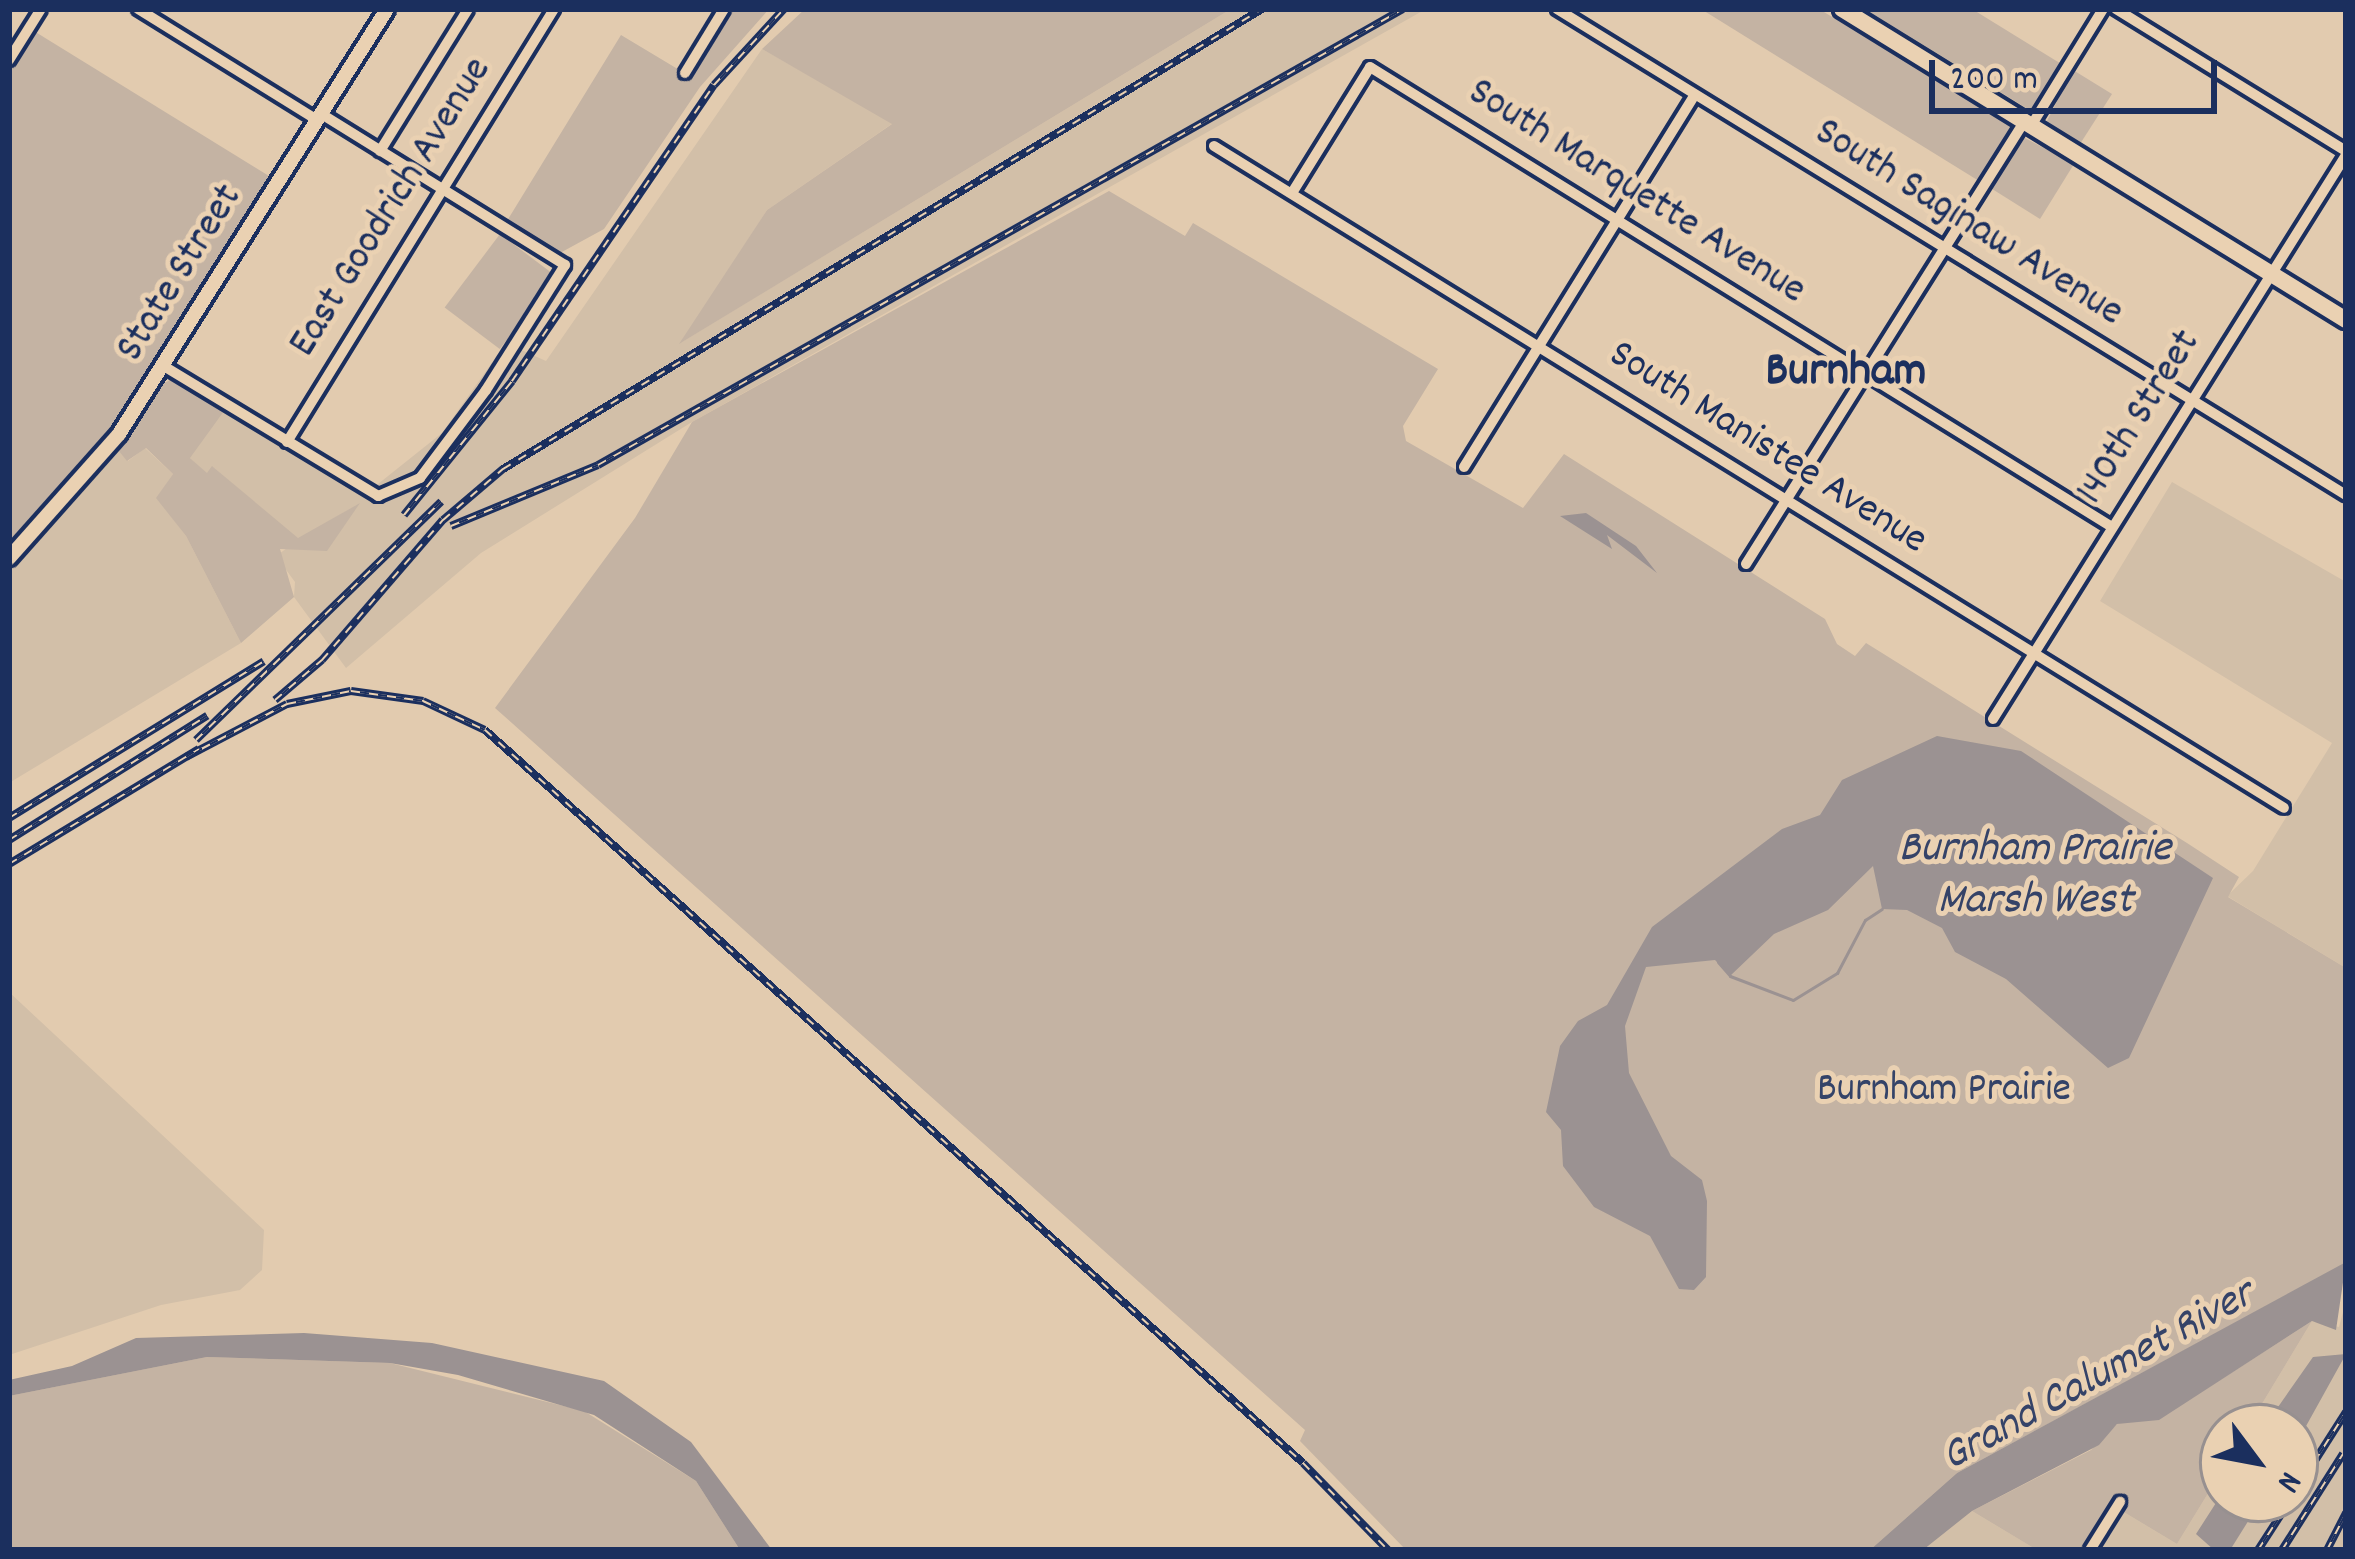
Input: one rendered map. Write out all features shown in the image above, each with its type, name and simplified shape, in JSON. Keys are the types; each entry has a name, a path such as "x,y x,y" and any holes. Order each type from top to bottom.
{"main road":[{"path":"1842,9 2346,320"}],"street":[{"path":"9,60 40,9"},
{"path":"138,9 565,265 486,390 420,478 391,496 368,492 162,365"},
{"name":"State Street","path":"9,558 103,457 387,9"},
{"path":"380,151 468,9"},
{"name":"East Goodrich Avenue","path":"287,442 554,9"},
{"name":"South Saginaw Avenue","path":"1556,9 2346,495"},
{"path":"1746,564 1944,247 2103,9"},
{"path":"2116,9 2346,153"},
{"path":"685,73 719,11"},
{"name":"South Marquette Avenue","path":"1292,194 1370,67 2112,527"},
{"path":"1464,467 1695,95"},
{"name":"South Manistee Avenue","path":"1214,146 2284,808"},
{"name":"140th Street","path":"1993,719 2346,153"},
{"path":"2090,1550 2120,1502"}],"shaded area":[{"path":"1231,9 1426,9 692,422 481,553 346,668 294,597 295,582 276,556 290,546 306,550 357,505 298,539 213,467 207,474 189,457 227,405 368,492 442,433 506,343 546,361 762,49 893,123 767,210 682,342"},
{"path":"145,448 173,474 157,498 186,536 241,643 9,783 9,568 118,450 128,461"},
{"path":"2172,482 2346,582 2346,968 2227,896 2253,871 2332,743 2100,601"},
{"path":"9,992 264,1230 262,1270 240,1290 161,1305 9,1355"},
{"path":"2346,1301 2346,1550 2098,1550 2122,1511 2177,1544 2199,1508 2199,1523 2319,1523 2319,1403 2262,1403 2312,1321 2339,1327"},
{"path":"1972,1511 2037,1550 1923,1550"}],"green space":[{"path":"733,9 769,9 700,87 604,229 560,253 507,221 621,35 691,77"},
{"path":"805,9 1231,9 679,344 767,210 892,124 762,49"},
{"path":"1701,9 1819,9 2014,127 1979,181"},
{"path":"1865,9 1972,9 2063,65 2038,106 2028,109"},
{"path":"29,28 269,176 134,410 9,551 9,60"},
{"path":"2073,70 2112,94 2080,144 2047,121"},
{"path":"2025,138 2074,164 2040,219 1989,187"},
{"name":"Burnham Prairie","path":"1109,191 1185,236 1193,223 1438,369 1403,426 1406,441 1523,508 1564,454 1825,619 1837,644 1855,656 1866,643 2239,877 2228,897 2346,968 2346,1263 1957,1473 1870,1550 1406,1550 1300,1441 1305,1430 495,708 635,518 692,422"},
{"path":"500,234 555,276 500,349 445,307"},
{"path":"170,380 224,411 190,458 207,473 212,466 298,538 360,503 327,551 280,549 294,597 241,643 186,536 156,498 173,474 146,448 127,461 118,450 157,387"},
{"path":"2312,1321 2262,1403 2199,1403 2199,1508 2177,1544 2122,1511 2126,1504 2117,1499 2084,1550 2037,1550 1972,1511 2091,1450 2117,1424 2192,1398"},
{"path":"207,1357 390,1363 584,1411 696,1481 740,1550 9,1550 9,1396"}],"water":[{"path":"1586,513 1636,546 1657,573 1607,535 1612,549 1560,516"},
{"name":"Burnham Prairie Marsh West","path":"1937,736 2021,751 2213,878 2129,1058 2108,1068 2006,979 1955,952 1942,928 1907,910 1882,909 1873,866 1828,910 1774,934 1730,976 1715,960 1646,967 1625,1026 1629,1073 1671,1156 1702,1180 1707,1201 1706,1277 1694,1290 1679,1289 1650,1236 1594,1207 1563,1166 1561,1130 1546,1112 1560,1046 1578,1021 1607,1005 1652,927 1782,829 1820,815 1842,780"},
{"path":"2346,1262 2336,1330 2312,1321 2159,1420 2117,1424 2099,1445 1972,1511 1923,1550 1870,1550 1957,1473"},
{"path":"304,1333 432,1343 604,1381 691,1442 772,1550 740,1550 696,1481 594,1415 458,1375 390,1363 207,1357 9,1396 9,1380 72,1366 136,1338"},
{"path":"2346,1354 2319,1403 2281,1403 2313,1357"},
{"path":"2203,1523 2247,1523 2232,1547 2214,1550 2196,1534"}],"waterway":[{"path":"1718,962 1730,976 1793,1000 1837,973 1865,920 1882,909"}],"railway":[{"path":"404,515 512,381 714,85 784,9"},
{"path":"275,700 322,660 443,520 503,469 1262,9"},
{"path":"451,526 598,465 1403,9"},
{"path":"196,740 441,502"},
{"path":"9,818 264,661"},
{"path":"186,757 287,704 351,691 423,701 485,730 1303,1463 1388,1550"},
{"path":"9,840 207,716"},
{"path":"9,864 199,749"},
{"path":"2319,1454 2346,1412"},
{"path":"2282,1550 2343,1454"},
{"path":"2327,1550 2346,1513"},
{"path":"2258,1550 2275,1523"}],"district":[{"name":"Burnham","path":"1846,374"}],"water label":[{"name":"Grand Calumet River","path":"2099,1378"}]}
